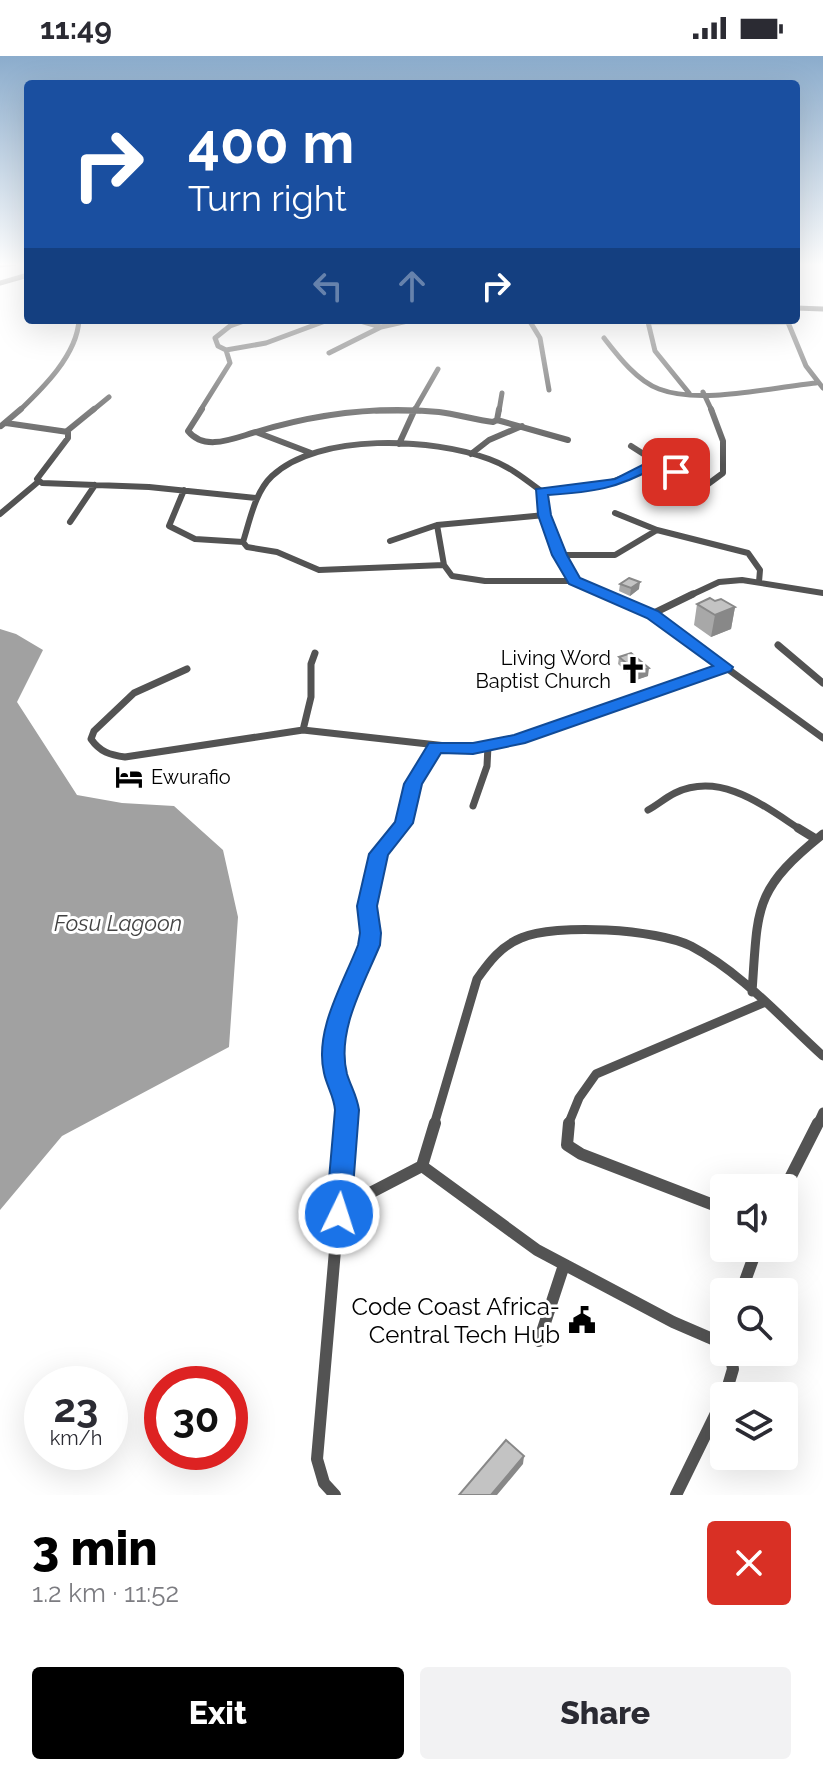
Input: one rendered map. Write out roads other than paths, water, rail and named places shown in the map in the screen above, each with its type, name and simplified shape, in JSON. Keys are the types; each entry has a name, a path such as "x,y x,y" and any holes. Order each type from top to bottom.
{"street":[{"path":"3,425 61,363 79,330"},
{"path":"227,330 215,338 218,346 226,350 266,343 301,330"},
{"path":"329,353 375,330"},
{"path":"535,330 540,338 549,390"},
{"path":"650,330 655,351 689,393"},
{"path":"791,330 816,383 823,388"},
{"path":"604,338 618,357 654,387 689,393 816,383"},
{"path":"226,350 230,363 188,431 192,438 202,443 348,412 414,411 497,420 568,440"},
{"path":"399,444 438,369"},
{"path":"700,490 723,473 726,451 714,413 703,392"},
{"path":"497,420 502,393"},
{"path":"3,425 67,431 109,397"},
{"path":"471,454 489,440 522,426"},
{"path":"0,514 38,482 68,438 67,431"},
{"path":"256,432 311,453"},
{"path":"243,542 256,498 273,475 311,453 362,445 399,444 471,454 514,471 541,491 588,489 619,482 656,462"},
{"path":"631,446 676,472"},
{"path":"38,482 184,490 256,498"},
{"path":"70,522 95,485"},
{"path":"184,490 168,523 198,540 243,542 247,547 277,552 319,570 444,565"},
{"path":"541,491 545,515 559,555 574,581"},
{"path":"615,513 657,530 748,553 760,570 759,582"},
{"path":"390,541 437,525 545,515"},
{"path":"437,525 444,565 452,576 574,581 652,614 823,738"},
{"path":"559,555 615,555 657,530"},
{"path":"652,614 719,582 759,582 823,593"},
{"path":"778,645 823,683"},
{"path":"303,730 311,697 311,664 315,653"},
{"path":"187,669 134,693 94,731 91,739 95,746 107,755 125,757 303,730 435,747 488,746 518,739 725,667"},
{"path":"473,806 487,766 488,746"},
{"path":"335,1495 324,1483 317,1459 347,1110 345,1093 336,1074 334,1033 369,945 371,933 367,906 379,854 404,823 413,784 435,747"},
{"path":"648,810 681,791 724,787 745,792 788,823 820,837 773,876 759,905 755,921 752,992"},
{"path":"339,1214 370,1193 422,1166 477,979 487,961 511,941 543,930 604,930 661,937 687,944 752,992 823,1056"},
{"path":"710,1204 581,1154 567,1145 565,1136 586,1084 596,1074 763,1003"},
{"path":"792,1174 823,1112"},
{"path":"422,1166 537,1250 673,1322 710,1338"},
{"path":"539,1341 564,1265"},
{"path":"676,1495 710,1426"}],"water":[{"name":"Fosu Lagoon","path":"0,629 16,634 43,650 17,702 77,795 122,803 174,806 223,850 238,917 229,1047 62,1136 0,1210"}],"place":[{"name":"Living Word Baptist Church","path":"633,670"},
{"name":"Ewurafio","path":"129,777"},
{"name":"Code Coast Africa- Central Tech Hub","path":"582,1320"}]}
